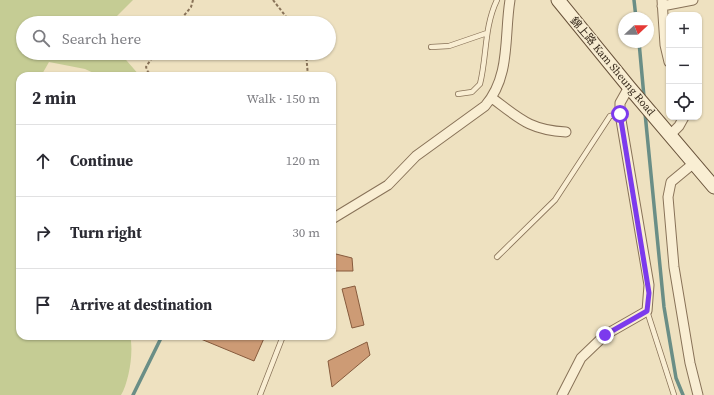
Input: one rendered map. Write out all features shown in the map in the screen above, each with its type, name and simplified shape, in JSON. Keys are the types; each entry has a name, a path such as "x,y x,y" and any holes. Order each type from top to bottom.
{"main road":[{"name":"錦上路 Kam Sheung Road","path":"558,0 714,187"}],"street":[{"path":"336,217 388,185 416,156 485,106 492,98 500,82 504,69 510,0"},
{"path":"666,49 662,3 692,0"},
{"path":"562,395 581,358 605,335 647,311 649,285 620,114 620,103 631,89"},
{"path":"492,98 530,125 548,131 566,132"},
{"path":"670,135 679,126 682,120"},
{"path":"694,163 672,182 668,198 674,267 690,364 698,395"}],"lane":[{"path":"458,94 472,92 480,84 491,13 497,0"},
{"path":"431,47 449,46 487,33"},
{"path":"497,257 555,200 610,116 620,114"},
{"path":"647,311 674,395"},
{"path":"260,395 281,340"}],"path":[{"path":"184,16 191,7 193,0"},
{"path":"273,0 286,16"},
{"path":"148,72 146,67 150,60"},
{"path":"307,60 308,72"}],"green space":[{"path":"0,0 133,0 117,16 16,16 16,60 126,60 137,72 91,72 85,69 49,62 43,72 16,72 16,340 131,340 130,366 124,389 121,395 0,395"}],"building":[{"path":"336,254 352,258 353,271 336,271"},
{"path":"355,286 364,325 352,328 342,289"},
{"path":"203,340 263,340 254,361"},
{"path":"367,342 370,355 332,387 328,361"}],"waterway":[{"path":"634,0 635,12"},
{"path":"640,48 644,97"},
{"path":"645,113 664,307 676,378 683,395"},
{"path":"133,395 160,340"}],"route":[{"path":"605,335 647,311 649,293 649,285 620,114"}]}
